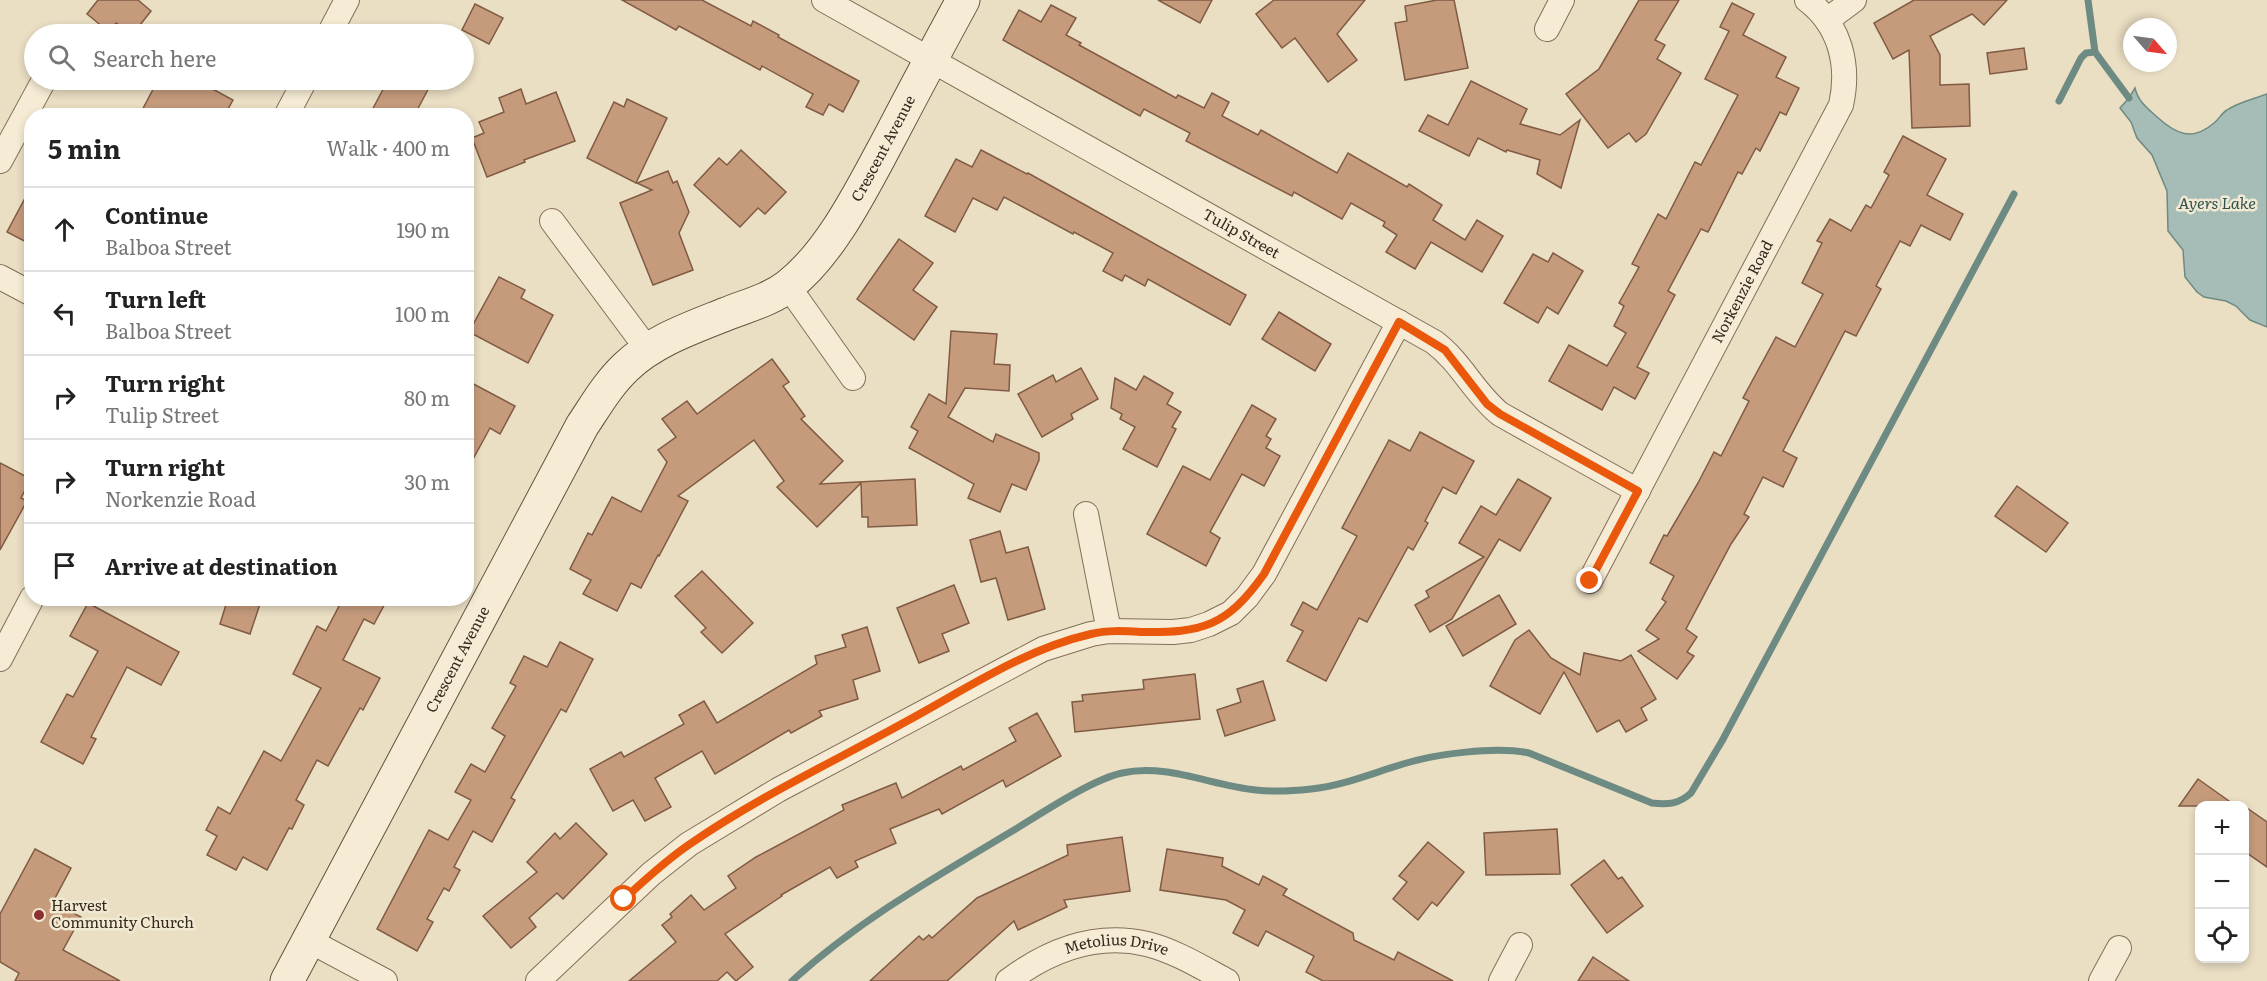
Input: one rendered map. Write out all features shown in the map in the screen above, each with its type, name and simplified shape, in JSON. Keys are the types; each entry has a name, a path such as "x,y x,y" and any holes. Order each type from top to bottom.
{"street":[{"path":"334,24 347,0"},
{"name":"Tulip Street","path":"824,0 1399,322 1445,350 1487,404 1500,414 1638,491"},
{"name":"Crescent Avenue","path":"287,981 582,426 605,391 626,367 648,350 664,340 762,300 788,286 815,259 837,231 864,186 963,0"},
{"path":"1547,29 1562,0"},
{"name":"Norkenzie Road","path":"1590,581 1836,117 1845,76 1839,44 1827,20 1807,0"},
{"path":"1827,20 1854,0"},
{"path":"29,108 39,90"},
{"path":"290,108 300,90"},
{"path":"0,161 24,117"},
{"path":"552,221 648,350"},
{"path":"0,277 24,290"},
{"path":"788,286 853,378"},
{"path":"538,981 651,874 689,844 778,790 1043,649 1091,634 1109,631 1191,630 1231,613 1248,597 1264,574 1399,322"},
{"path":"1086,514 1109,631"},
{"path":"0,658 28,606"},
{"path":"308,940 385,981"},
{"name":"Metolius Drive","path":"1008,981 1028,966 1070,946 1117,940 1148,944 1168,951 1227,981"},
{"path":"1501,981 1520,945"},
{"path":"2101,981 2119,948"}],"water":[{"name":"Ayers Lake","path":"2135,88 2138,97 2149,110 2171,128 2184,134 2206,129 2225,111 2267,94 2267,327 2250,320 2236,306 2226,301 2204,297 2185,277 2183,250 2168,231 2167,191 2152,155 2137,138 2131,122 2120,108"}],"building":[{"path":"98,0 138,0 151,11 141,24 99,24 87,14"},
{"path":"622,0 702,0 751,26 753,21 859,81 843,112 829,104 823,115 806,107 813,94 762,66 760,70 679,26 676,30"},
{"path":"1158,0 1212,0 1200,23"},
{"path":"1274,0 1365,0 1337,34 1357,60 1328,82 1295,38 1282,48 1256,14"},
{"path":"1437,0 1454,0 1468,68 1405,80 1395,23 1407,21 1405,6"},
{"path":"1639,0 1679,0 1655,40 1665,45 1657,59 1681,73 1646,134 1636,142 1629,133 1608,148 1566,94 1599,69"},
{"path":"1914,0 2007,0 1984,25 1972,14 1930,36 1940,55 1940,85 1969,84 1970,126 1912,128 1909,50 1893,59 1874,23"},
{"path":"1732,3 1754,14 1743,35 1786,57 1776,77 1799,88 1786,115 1780,112 1760,151 1756,148 1742,174 1738,172 1708,232 1701,229 1668,291 1675,295 1637,367 1649,373 1635,399 1614,387 1602,410 1549,381 1569,345 1607,366 1626,333 1614,326 1624,306 1619,303 1639,267 1632,264 1658,214 1666,219 1695,162 1701,165 1738,95 1705,79 1729,31 1720,27"},
{"path":"475,4 503,18 489,44 474,36 474,24 465,24"},
{"path":"1051,5 1076,18 1066,35 1081,43 1079,45 1176,98 1178,95 1204,108 1212,93 1229,102 1222,116 1258,135 1261,130 1337,173 1348,153 1407,187 1409,184 1442,205 1433,220 1465,240 1477,220 1503,236 1482,272 1431,242 1415,269 1386,252 1397,235 1383,226 1385,222 1351,203 1342,219 1294,192 1292,196 1186,141 1190,133 1144,109 1140,116 1003,40 1019,10 1041,22"},
{"path":"2024,48 2027,69 1990,74 1987,53"},
{"path":"1471,81 1527,109 1520,124 1560,135 1580,120 1561,188 1537,174 1540,160 1507,150 1506,152 1478,138 1469,156 1419,131 1428,115 1448,125"},
{"path":"521,89 526,104 556,92 575,141 487,177 474,143 474,137 484,133 479,122 504,112 499,98"},
{"path":"153,90 214,90 233,100 228,108 143,108"},
{"path":"383,90 428,90 418,108 373,108"},
{"path":"627,99 667,118 636,183 587,158 614,102 624,107"},
{"path":"1903,136 1946,159 1927,195 1963,214 1950,240 1921,225 1910,246 1900,241 1876,286 1881,289 1856,336 1845,331 1783,451 1797,458 1783,487 1763,477 1744,514 1749,517 1731,544 1686,629 1697,637 1687,652 1694,656 1677,679 1638,651 1659,639 1646,630 1666,602 1662,599 1674,576 1650,563 1664,535 1667,536 1714,452 1721,456 1749,401 1743,398 1776,337 1795,347 1823,294 1802,283 1822,243 1817,241 1830,219 1851,231 1866,205 1871,208 1889,175 1884,172"},
{"path":"741,150 786,192 765,214 758,208 740,227 694,185 719,158 727,165"},
{"path":"981,150 1028,173 1246,295 1230,325 1148,279 1145,286 1125,275 1122,281 1103,271 1113,253 1004,197 997,210 973,198 955,232 925,216 956,159 972,167"},
{"path":"668,171 673,183 677,181 689,212 679,233 693,270 653,285 620,203 652,190 637,183"},
{"path":"24,200 24,241 7,232"},
{"path":"899,239 933,263 913,290 937,307 914,340 857,299"},
{"path":"1553,253 1583,271 1558,314 1547,307 1538,323 1504,303 1533,254 1548,262"},
{"path":"499,277 525,290 521,298 553,315 528,363 474,335 474,323"},
{"path":"1279,312 1331,344 1315,371 1262,339"},
{"path":"951,331 997,334 994,364 1010,365 1009,391 965,388 948,417 993,442 996,434 1039,453 1039,460 1026,490 1012,484 1000,512 968,498 974,484 909,448 918,431 911,427 929,394 946,404"},
{"path":"772,359 789,382 783,386 805,416 801,419 843,461 820,484 915,479 917,525 868,527 868,517 862,517 861,483 817,527 777,487 784,481 754,440 678,496 688,501 659,556 641,588 631,583 617,611 583,594 591,580 570,569 588,533 592,535 612,497 641,512 667,462 658,450 676,437 662,419 687,401 697,414"},
{"path":"1081,368 1098,399 1071,414 1073,419 1042,437 1018,394 1053,375 1056,382"},
{"path":"1144,376 1173,393 1167,404 1181,412 1172,427 1176,429 1157,467 1123,449 1135,427 1120,419 1122,414 1111,408 1115,378 1136,390"},
{"path":"474,384 515,406 500,434 490,428 474,457"},
{"path":"1252,405 1276,419 1266,436 1271,439 1266,448 1280,456 1264,486 1242,474 1210,532 1220,538 1206,566 1147,534 1183,466 1210,480"},
{"path":"1420,432 1474,461 1456,494 1443,487 1425,521 1428,523 1413,550 1408,547 1367,622 1359,618 1326,681 1287,661 1303,631 1291,625 1303,602 1317,610 1357,536 1342,528 1389,440 1410,451"},
{"path":"0,463 24,475 24,492 21,498 24,500 24,506 0,550"},
{"path":"1518,479 1551,498 1520,551 1499,539 1452,619 1430,632 1415,605 1429,597 1426,591 1484,557 1459,543 1481,506 1496,515"},
{"path":"2017,486 2068,523 2046,552 1995,516"},
{"path":"1000,531 1006,553 1028,547 1045,609 1008,620 996,578 981,582 970,540"},
{"path":"702,571 753,623 722,653 701,632 706,628 675,596"},
{"path":"954,585 969,623 942,634 949,651 919,663 897,608"},
{"path":"1499,595 1516,624 1463,656 1446,626"},
{"path":"86,606 94,606 179,652 161,685 127,667 91,737 96,739 83,764 41,742 67,694 73,697 98,651 70,636"},
{"path":"226,606 259,606 250,634 220,624"},
{"path":"339,606 384,606 374,624 364,619 343,660 380,678 363,710 360,708 328,766 317,760 296,800 304,805 267,870 243,857 236,870 207,855 217,836 206,830 218,807 230,814 264,751 281,761 321,688 293,674 317,626 326,631"},
{"path":"867,627 880,671 853,680 858,699 819,711 822,716 791,733 789,730 715,774 702,751 655,778 671,807 645,821 633,800 613,811 590,769 621,752 624,757 684,724 679,715 704,701 717,723 817,664 815,656 846,647 842,635"},
{"path":"1529,630 1551,658 1580,675 1584,653 1621,661 1631,655 1656,699 1641,708 1647,720 1626,732 1619,720 1597,732 1564,672 1540,714 1490,686 1515,640"},
{"path":"560,642 593,659 566,712 561,709 511,798 515,800 492,842 473,831 454,867 460,870 449,891 444,888 427,919 433,922 417,951 377,929 429,830 448,840 471,800 455,792 471,764 485,772 505,736 492,728 516,686 510,683 524,656 547,667"},
{"path":"1195,674 1200,719 1075,732 1072,702 1083,701 1082,695 1144,689 1143,680"},
{"path":"1263,681 1275,720 1225,736 1217,710 1241,702 1237,689"},
{"path":"1037,713 1061,756 1006,787 1003,780 942,814 939,809 890,829 896,843 855,861 858,867 837,878 830,867 781,895 725,934 753,967 736,981 727,972 717,981 629,981 676,942 662,925 672,917 670,914 691,895 704,910 736,888 728,876 756,857 844,810 842,805 896,783 902,798 961,766 963,770 1016,741 1009,728"},
{"path":"2198,779 2229,801 2195,801 2195,806 2179,806"},
{"path":"2249,809 2267,822 2267,867 2249,854"},
{"path":"576,823 607,854 563,899 557,893 529,918 536,927 511,948 483,916 537,872 527,862 555,833 560,839"},
{"path":"1557,829 1560,874 1486,875 1484,833"},
{"path":"1122,837 1130,891 1064,900 1067,907 1018,930 1014,921 947,981 870,981 919,936 923,940 929,935 932,938 977,898 1068,855 1067,845"},
{"path":"1428,842 1464,872 1437,906 1432,902 1418,920 1393,899 1407,882 1399,876"},
{"name":"Harvest Community Church","path":"35,849 71,868 53,902 81,917 63,950 120,981 15,981 19,973 0,962 0,914"},
{"path":"1167,849 1223,858 1222,866 1259,885 1263,876 1287,889 1283,895 1353,933 1354,940 1394,960 1398,952 1453,981 1323,981 1306,972 1314,956 1266,931 1258,946 1233,933 1245,910 1226,900 1160,890"},
{"path":"1604,860 1618,879 1622,877 1643,906 1607,933 1571,885"},
{"path":"1593,957 1629,981 1578,981"}],"waterway":[{"path":"2088,0 2095,52"},
{"path":"2059,101 2081,58 2086,53 2095,52 2129,98"},
{"path":"792,981 844,938 928,882 1067,798 1096,782 1122,773 1156,771 1239,788 1290,791 1334,785 1432,757 1500,750 1529,753 1652,803 1673,803 1687,797 1722,741 2014,194"}],"place":[{"name":"Harvest Community Church","path":"39,915"}],"route":[{"path":"624,899 689,844 724,822 778,790 1043,649 1091,634 1109,631 1191,630 1231,613 1248,597 1264,574 1399,322 1445,350 1487,404 1500,414 1638,491 1590,581"}]}
